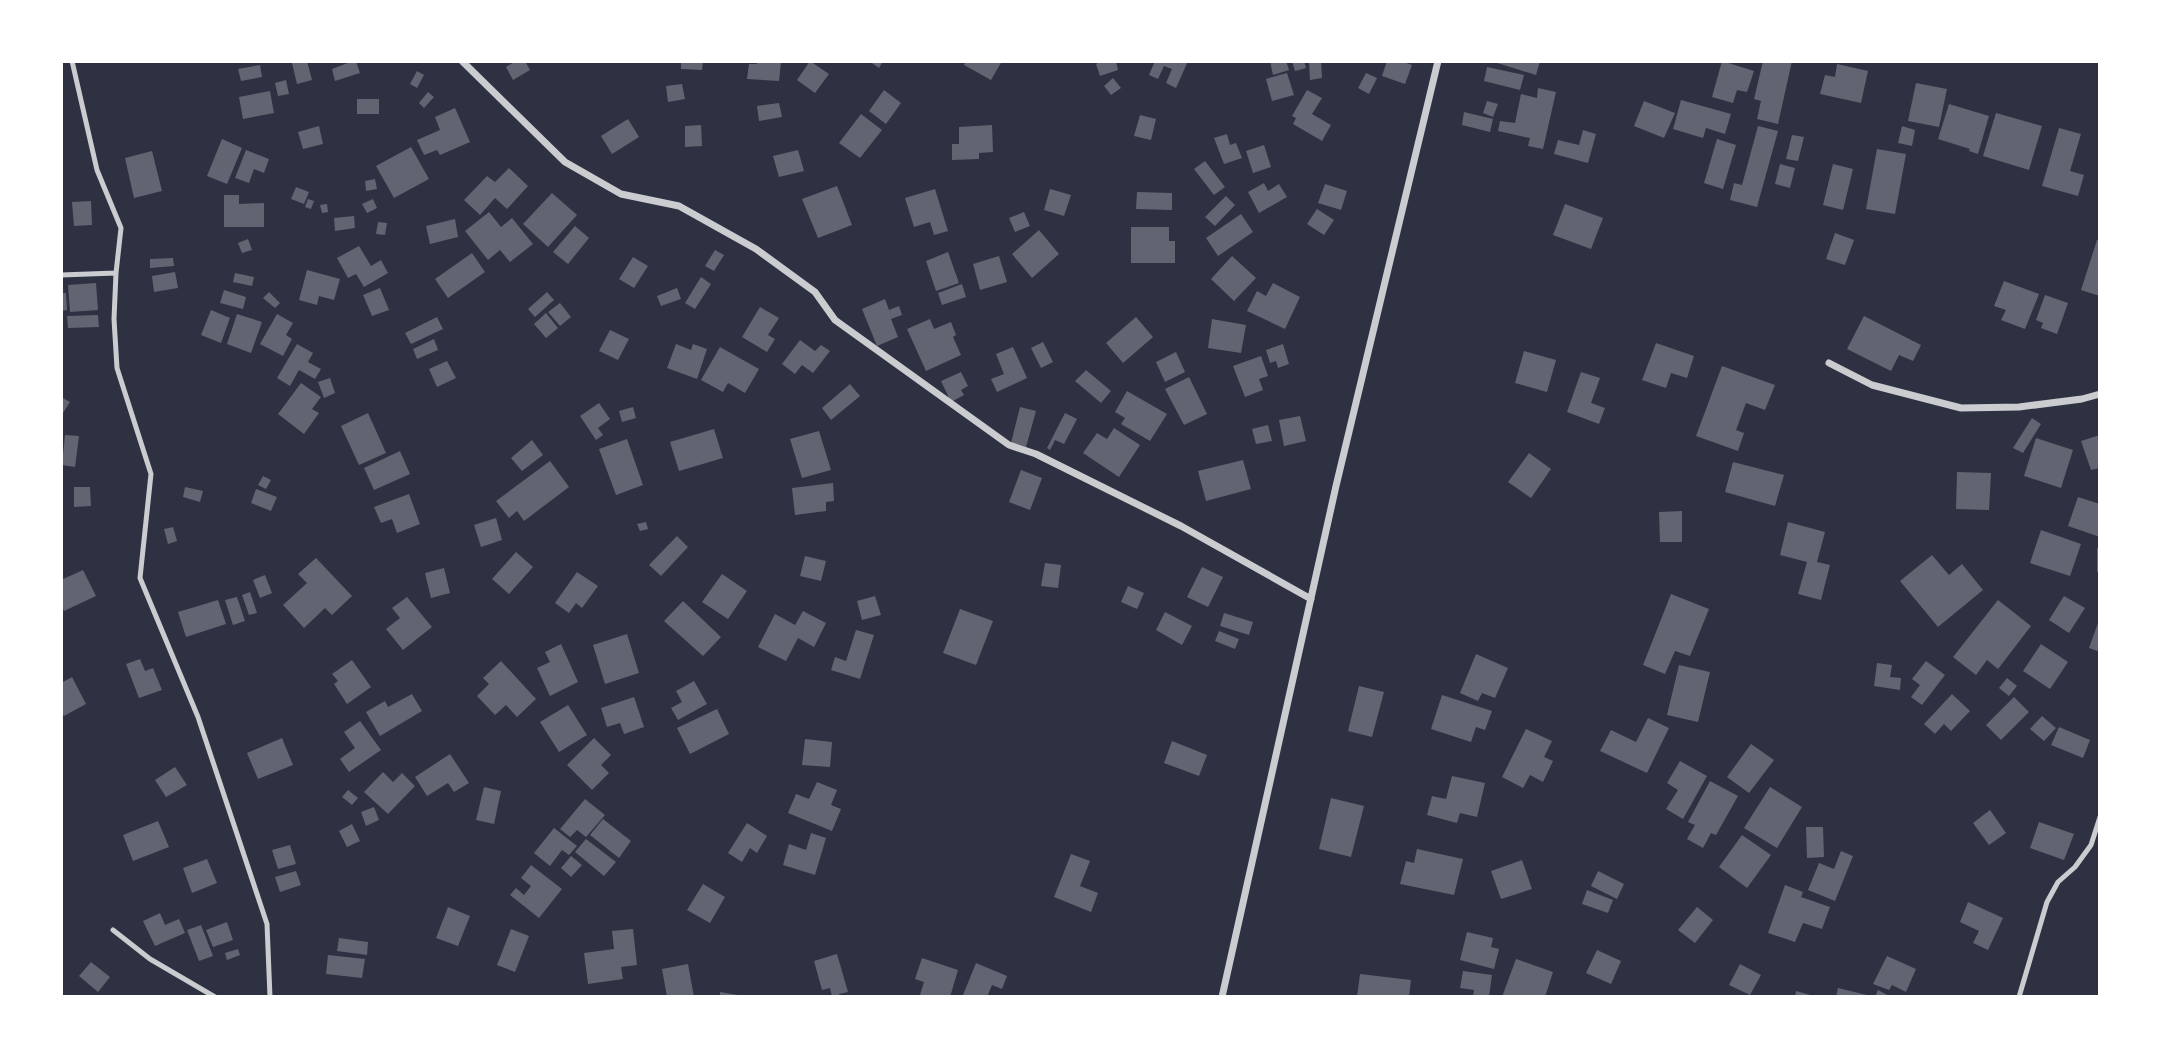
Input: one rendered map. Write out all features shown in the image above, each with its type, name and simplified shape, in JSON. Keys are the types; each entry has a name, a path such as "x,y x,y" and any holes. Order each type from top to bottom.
{"street":[{"path":"462,61 565,162 621,194 679,206 755,249 815,292 835,320 1009,445 1036,454 1181,526 1311,599"},
{"path":"1222,997 1336,486 1438,61"},
{"path":"1829,363 1872,385 1961,408 2019,407 2100,394"}],"lane":[{"path":"72,61 97,170 121,228 114,330 117,368 151,474 140,578 198,717 267,923 270,997"},
{"path":"61,275 116,274"},
{"path":"2019,997 2047,902 2058,881 2075,867 2091,845 2100,817"},
{"path":"113,930 150,959 215,997"}],"building":[{"path":"307,61 312,80 297,84 292,63"},
{"path":"356,61 360,73 335,81 332,69"},
{"path":"516,61 525,61 530,70 513,80 506,67"},
{"path":"681,61 703,61 702,70 681,69"},
{"path":"757,61 781,62 779,81 747,79 749,64 757,64"},
{"path":"810,61 829,74 815,93 797,80"},
{"path":"869,61 883,61 879,68"},
{"path":"966,61 1002,61 991,80 964,65"},
{"path":"1116,61 1118,70 1100,76 1096,64"},
{"path":"1155,61 1188,61 1176,88 1166,83 1172,69 1164,66 1158,79 1149,75"},
{"path":"1270,61 1286,61 1289,70 1273,75"},
{"path":"1292,61 1304,61 1306,68 1295,71"},
{"path":"1309,61 1321,61 1322,78 1310,80"},
{"path":"1387,61 1401,61 1412,65 1405,84 1382,76"},
{"path":"1491,61 1540,61 1536,75"},
{"path":"1722,61 1754,71 1747,92 1737,90 1733,103 1712,97"},
{"path":"1763,61 1792,61 1778,124 1757,119 1761,101 1754,99"},
{"path":"1837,64 1868,71 1861,103 1820,94 1825,75 1835,77"},
{"path":"260,65 262,77 241,81 238,69"},
{"path":"1487,67 1524,75 1520,90 1484,81"},
{"path":"417,71 424,75 417,88 410,84"},
{"path":"1287,73 1294,95 1272,101 1266,79"},
{"path":"1366,73 1377,78 1369,94 1358,88"},
{"path":"1113,78 1121,88 1111,95 1104,86"},
{"path":"286,80 289,94 278,96 275,83"},
{"path":"1916,83 1947,89 1939,127 1908,121"},
{"path":"682,84 685,99 668,102 666,86"},
{"path":"1538,88 1556,92 1543,149 1528,146 1530,138 1498,131 1500,121 1515,123 1521,94 1537,98"},
{"path":"884,90 901,103 886,124 869,111"},
{"path":"1307,90 1322,98 1312,114 1331,125 1322,141 1293,124 1296,118 1292,116"},
{"path":"270,91 274,113 243,119 239,97"},
{"path":"428,92 434,97 424,108 419,103"},
{"path":"357,99 379,99 379,114 357,114"},
{"path":"1681,100 1731,114 1725,134 1706,128 1703,138 1673,129"},
{"path":"1487,101 1498,104 1493,117 1483,113"},
{"path":"1644,101 1675,113 1664,138 1634,126"},
{"path":"779,103 782,117 759,121 757,106"},
{"path":"1949,104 1989,116 1978,154 1938,139"},
{"path":"455,108 470,142 440,155 437,150 424,155 417,140 440,130 435,117"},
{"path":"1464,112 1493,119 1490,132 1462,125"},
{"path":"1996,113 2042,126 2029,170 1983,156"},
{"path":"861,114 882,130 860,158 839,143"},
{"path":"1140,115 1156,119 1151,140 1134,136"},
{"path":"628,119 639,137 612,154 601,136"},
{"path":"701,125 702,146 685,147 685,126"},
{"path":"992,125 993,152 979,153 979,159 952,160 952,144 959,144 959,127"},
{"path":"319,126 323,144 303,149 298,132"},
{"path":"1758,126 1778,131 1757,207 1730,200 1734,183 1742,185"},
{"path":"1902,126 1915,130 1912,146 1898,143"},
{"path":"2059,128 2081,134 2070,171 2084,175 2078,196 2042,186"},
{"path":"1583,130 1596,134 1588,163 1554,154 1558,140 1579,145"},
{"path":"1227,134 1230,145 1236,143 1242,158 1224,164 1214,138"},
{"path":"1792,135 1804,137 1798,161 1786,159"},
{"path":"222,139 242,148 227,184 207,176"},
{"path":"1717,139 1736,145 1723,189 1704,183"},
{"path":"1264,145 1271,167 1253,173 1246,151"},
{"path":"411,147 429,179 394,198 376,166"},
{"path":"1877,149 1906,154 1895,214 1866,209"},
{"path":"246,150 269,159 264,173 254,169 249,183 235,178"},
{"path":"798,150 804,171 779,177 773,156"},
{"path":"152,151 162,191 134,198 125,158"},
{"path":"1205,161 1225,187 1214,195 1194,169"},
{"path":"1780,164 1795,168 1790,188 1775,184"},
{"path":"1833,164 1853,169 1843,210 1823,205"},
{"path":"509,168 528,186 507,209 495,198 480,215 464,200 487,176 495,182"},
{"path":"375,179 377,189 366,191 365,181"},
{"path":"1264,183 1268,191 1279,184 1287,197 1259,213 1248,192"},
{"path":"1325,184 1347,191 1341,210 1318,203"},
{"path":"837,186 852,225 818,238 802,199"},
{"path":"296,187 309,192 304,204 291,199"},
{"path":"935,189 948,231 934,235 930,222 914,227 905,198"},
{"path":"1050,189 1071,195 1064,216 1044,210"},
{"path":"1137,192 1172,193 1172,210 1136,209"},
{"path":"552,193 577,215 548,247 523,224"},
{"path":"224,195 239,195 239,204 264,203 264,227 224,227"},
{"path":"1226,196 1235,205 1215,226 1205,217"},
{"path":"308,199 314,201 311,209 305,207"},
{"path":"373,199 377,208 367,213 362,204"},
{"path":"91,201 92,225 74,226 72,202"},
{"path":"327,204 328,212 322,213 320,205"},
{"path":"1565,204 1603,218 1591,249 1553,235"},
{"path":"1317,209 1334,220 1324,235 1307,224"},
{"path":"489,212 501,227 512,218 533,244 510,262 500,250 488,260 465,231"},
{"path":"1024,212 1030,226 1015,232 1009,218"},
{"path":"1241,214 1253,232 1218,256 1206,238"},
{"path":"354,216 355,228 335,231 334,218"},
{"path":"455,219 458,237 430,244 426,226"},
{"path":"378,222 387,223 385,235 376,234"},
{"path":"575,226 589,238 568,264 553,252"},
{"path":"1131,227 1169,227 1169,241 1175,241 1175,263 1131,263"},
{"path":"1039,230 1059,254 1032,278 1012,254"},
{"path":"1835,233 1854,240 1845,265 1826,259"},
{"path":"248,239 252,250 242,253 238,243"},
{"path":"2097,240 2100,240 2100,296 2081,290"},
{"path":"359,246 371,266 381,260 388,273 364,287 356,274 348,278 337,258"},
{"path":"715,250 724,255 714,271 705,266"},
{"path":"948,252 959,283 936,291 926,261"},
{"path":"472,253 485,272 448,298 435,279"},
{"path":"999,256 1007,282 980,290 973,264"},
{"path":"1232,256 1256,278 1234,301 1211,279"},
{"path":"633,257 648,266 634,288 619,279"},
{"path":"173,258 174,266 150,268 150,259"},
{"path":"307,270 340,279 334,300 319,296 317,305 299,300"},
{"path":"175,272 178,288 154,292 152,276"},
{"path":"235,273 254,277 252,286 233,282"},
{"path":"701,277 711,284 695,309 685,303"},
{"path":"2004,281 2039,294 2025,329 2001,320 2006,310 1994,306"},
{"path":"96,283 98,310 70,312 68,285"},
{"path":"1273,283 1300,297 1285,329 1247,311 1257,291 1266,296"},
{"path":"962,284 966,297 942,305 938,293"},
{"path":"380,288 389,310 372,316 363,295"},
{"path":"677,288 681,299 661,306 657,296"},
{"path":"224,290 246,297 243,309 220,303"},
{"path":"269,292 280,303 275,308 263,298"},
{"path":"547,292 554,300 535,317 528,309"},
{"path":"61,293 66,293 67,310 61,311"},
{"path":"2045,295 2068,303 2057,334 2041,328 2043,323 2036,320"},
{"path":"885,299 889,310 899,306 902,315 891,319 898,337 877,346 862,309"},
{"path":"560,303 571,317 560,326 548,312"},
{"path":"760,307 779,318 768,335 775,339 767,352 742,337"},
{"path":"211,310 230,318 221,343 201,335"},
{"path":"546,313 558,328 546,338 534,324"},
{"path":"237,314 262,322 251,353 227,344"},
{"path":"277,314 293,323 286,335 292,339 283,356 260,344"},
{"path":"98,315 99,327 68,328 67,316"},
{"path":"1864,316 1921,345 1913,361 1899,355 1891,371 1847,349"},
{"path":"437,317 443,329 411,344 405,333"},
{"path":"1136,317 1153,337 1123,363 1106,343"},
{"path":"930,319 934,329 951,322 956,335 953,337 961,355 926,371 907,329"},
{"path":"1212,319 1246,325 1241,353 1208,348"},
{"path":"610,330 629,339 618,360 599,351"},
{"path":"434,339 438,350 417,359 413,349"},
{"path":"800,340 815,351 821,345 830,351 813,373 802,365 795,374 782,364"},
{"path":"1043,342 1053,362 1041,368 1031,348"},
{"path":"1656,343 1694,356 1687,378 1671,373 1666,388 1642,380"},
{"path":"297,344 313,353 308,362 321,369 315,379 299,370 290,386 277,378"},
{"path":"676,344 691,350 693,344 707,349 697,379 667,368"},
{"path":"1283,344 1289,364 1278,368 1276,361 1270,363 1266,350"},
{"path":"720,347 759,369 745,393 728,383 723,392 701,380"},
{"path":"1013,347 1027,378 997,392 991,379 1004,374 996,354"},
{"path":"1524,351 1556,360 1547,392 1515,383"},
{"path":"1176,352 1185,372 1165,382 1156,362"},
{"path":"1261,356 1268,376 1259,379 1263,390 1245,397 1233,366"},
{"path":"447,361 456,378 437,387 429,369"},
{"path":"1722,366 1775,385 1765,410 1746,403 1736,430 1744,433 1738,451 1696,436"},
{"path":"1086,370 1111,391 1101,403 1075,381"},
{"path":"961,372 968,386 961,390 964,395 951,402 941,381"},
{"path":"1581,372 1600,378 1591,403 1605,408 1599,424 1567,412"},
{"path":"1189,377 1207,414 1184,425 1165,389"},
{"path":"330,378 335,393 324,398 318,382"},
{"path":"301,383 321,397 312,409 319,413 304,434 278,414"},
{"path":"850,384 860,396 831,420 822,408"},
{"path":"1127,391 1167,414 1150,441 1121,424 1125,418 1115,412"},
{"path":"61,397 70,402 63,413 61,412"},
{"path":"599,403 610,419 598,428 603,435 596,440 580,416"},
{"path":"633,407 636,418 622,422 619,411"},
{"path":"1020,407 1036,411 1026,447 1011,443"},
{"path":"368,413 386,453 359,465 341,426"},
{"path":"1065,413 1077,419 1064,444 1055,440 1050,450 1047,448"},
{"path":"1300,416 1306,441 1284,446 1279,420"},
{"path":"2032,418 2041,424 2023,453 2013,448"},
{"path":"1268,425 1272,441 1256,444 1252,429"},
{"path":"1114,428 1140,445 1119,477 1083,453 1097,433 1107,439"},
{"path":"714,429 723,458 679,471 670,442"},
{"path":"819,431 831,470 802,478 790,439"},
{"path":"65,435 79,436 75,467 62,465"},
{"path":"2100,435 2100,468 2091,470 2081,441"},
{"path":"2036,438 2073,450 2061,488 2024,476"},
{"path":"627,439 643,485 616,495 599,449"},
{"path":"532,440 543,455 522,471 511,458"},
{"path":"400,451 410,474 374,490 364,468"},
{"path":"1529,453 1551,469 1531,498 1508,482"},
{"path":"1243,460 1251,489 1206,501 1198,471"},
{"path":"550,461 569,487 524,521 517,511 509,518 496,501"},
{"path":"1733,462 1784,475 1775,506 1725,492"},
{"path":"1021,470 1042,478 1030,510 1009,502"},
{"path":"1957,472 1991,473 1989,510 1956,509"},
{"path":"263,476 271,480 266,489 258,485"},
{"path":"833,483 834,501 826,502 826,511 795,515 792,488"},
{"path":"74,487 90,487 91,506 74,507"},
{"path":"185,487 203,491 200,502 183,497"},
{"path":"256,489 277,497 271,511 251,503"},
{"path":"409,494 420,524 397,533 392,519 381,523 374,507"},
{"path":"2078,497 2100,504 2100,537 2068,526"},
{"path":"1682,511 1682,542 1660,542 1659,512"},
{"path":"496,518 502,540 481,547 474,525"},
{"path":"646,522 648,529 640,531 637,524"},
{"path":"1788,522 1825,532 1817,562 1830,565 1821,600 1798,594 1807,562 1780,555"},
{"path":"173,527 177,541 168,544 164,529"},
{"path":"2041,530 2081,544 2070,576 2030,563"},
{"path":"677,536 688,547 661,576 649,565"},
{"path":"2097,548 2100,548 2100,572 2097,572"},
{"path":"516,552 533,567 509,594 492,579"},
{"path":"1932,555 1949,575 1962,564 1983,590 1938,627 1900,581"},
{"path":"805,556 826,561 821,581 800,576"},
{"path":"316,558 352,596 332,615 325,608 304,628 283,605 307,583 298,574"},
{"path":"1045,563 1061,565 1058,588 1041,586"},
{"path":"1202,567 1223,577 1208,607 1187,597"},
{"path":"444,568 450,593 431,598 425,573"},
{"path":"83,570 96,596 64,611 61,605 61,580"},
{"path":"577,572 598,586 582,608 576,603 569,613 555,603"},
{"path":"722,574 747,591 728,619 702,602"},
{"path":"265,575 272,593 260,598 253,580"},
{"path":"1128,586 1144,593 1137,609 1121,602"},
{"path":"250,592 257,613 249,615 242,595"},
{"path":"1671,594 1709,609 1690,656 1675,651 1665,674 1643,665"},
{"path":"875,596 881,615 862,620 857,601"},
{"path":"2064,596 2085,608 2069,633 2049,620"},
{"path":"237,597 245,621 233,625 225,600"},
{"path":"407,597 432,627 403,650 386,629 400,618 392,608"},
{"path":"218,600 226,624 186,637 178,612"},
{"path":"1998,600 2031,626 1998,669 1987,660 1976,675 1953,657"},
{"path":"683,601 721,637 703,656 664,621"},
{"path":"960,609 993,621 976,665 943,653"},
{"path":"803,611 826,623 814,647 798,638 786,661 758,647 775,614 795,625"},
{"path":"1165,612 1192,626 1182,645 1156,630"},
{"path":"1224,613 1253,622 1249,635 1220,626"},
{"path":"2098,623 2100,624 2100,652 2089,648"},
{"path":"856,630 874,635 860,679 831,670 835,657 846,661"},
{"path":"1219,631 1239,639 1235,649 1215,641"},
{"path":"627,634 639,673 605,684 593,645"},
{"path":"561,644 578,682 550,696 537,668 550,662 545,652"},
{"path":"2041,644 2068,662 2050,689 2023,671"},
{"path":"1476,654 1508,668 1495,698 1482,693 1478,701 1460,693"},
{"path":"140,659 145,671 153,668 162,690 139,698 126,664"},
{"path":"352,660 371,687 347,704 334,684 338,681 332,674"},
{"path":"501,661 536,699 517,717 506,705 495,715 477,696 489,684 483,678"},
{"path":"1926,661 1945,675 1922,705 1911,697 1920,685 1912,679"},
{"path":"1877,663 1892,665 1890,677 1901,678 1900,690 1874,686"},
{"path":"1679,665 1710,672 1698,722 1667,715"},
{"path":"72,677 86,704 64,716 61,712 61,683"},
{"path":"2007,678 2017,686 2009,696 1999,688"},
{"path":"694,681 707,704 678,720 671,708 682,702 676,691"},
{"path":"1359,686 1384,692 1372,737 1348,731"},
{"path":"412,694 422,711 380,736 366,712 385,701 388,707"},
{"path":"1952,694 1970,711 1951,731 1944,724 1935,734 1924,724"},
{"path":"1442,695 1492,711 1485,730 1476,727 1471,742 1431,729"},
{"path":"634,697 644,727 624,734 620,723 607,727 601,708"},
{"path":"2014,697 2029,712 2001,740 1986,725"},
{"path":"568,705 587,735 559,752 540,722"},
{"path":"717,709 729,734 690,754 677,728"},
{"path":"2042,716 2056,728 2044,741 2030,729"},
{"path":"1648,718 1669,728 1647,773 1600,751 1611,730 1636,742"},
{"path":"360,721 381,750 349,772 340,759 355,748 344,732"},
{"path":"2059,727 2090,740 2083,758 2051,745"},
{"path":"1526,729 1552,741 1544,757 1553,761 1543,782 1530,775 1523,788 1502,777"},
{"path":"282,738 293,765 258,779 247,753"},
{"path":"594,738 611,755 601,765 609,773 592,790 567,765"},
{"path":"805,739 832,742 830,767 802,765"},
{"path":"1172,741 1207,755 1199,776 1164,763"},
{"path":"1751,744 1774,760 1749,793 1727,777"},
{"path":"450,754 469,783 454,792 448,783 427,796 415,777"},
{"path":"1680,761 1707,776 1683,819 1666,809 1678,790 1667,783"},
{"path":"175,767 187,785 166,797 155,780"},
{"path":"383,772 393,782 402,773 415,786 388,814 364,792"},
{"path":"1452,776 1485,783 1477,817 1460,813 1457,823 1427,815 1432,796 1446,799"},
{"path":"1710,781 1738,796 1716,835 1711,833 1703,848 1687,839 1695,825 1688,822"},
{"path":"817,782 837,790 831,805 841,809 832,831 788,813 796,794 809,799"},
{"path":"484,787 501,791 494,824 476,820"},
{"path":"1770,787 1802,807 1777,848 1744,828"},
{"path":"348,790 358,798 352,805 342,797"},
{"path":"1331,798 1364,806 1351,857 1319,849"},
{"path":"585,799 605,815 586,837 577,830 570,837 560,829"},
{"path":"374,807 379,820 366,826 361,812"},
{"path":"1990,810 2006,833 1989,845 1973,823"},
{"path":"603,819 631,841 619,858 590,835"},
{"path":"158,821 169,847 133,861 123,835"},
{"path":"2039,822 2074,834 2064,860 2030,848"},
{"path":"747,823 767,836 757,853 750,848 742,862 728,853"},
{"path":"352,824 360,841 347,847 339,831"},
{"path":"1806,827 1823,827 1824,857 1807,858"},
{"path":"554,828 577,846 569,855 562,850 550,866 534,853"},
{"path":"811,833 826,838 815,875 783,865 789,844 806,850"},
{"path":"1742,835 1771,855 1747,888 1719,867"},
{"path":"586,839 616,862 604,876 575,852"},
{"path":"290,845 296,864 278,869 272,850"},
{"path":"1417,849 1463,859 1454,895 1400,884 1406,861 1414,863"},
{"path":"1841,851 1853,856 1835,901 1808,890 1819,863 1834,869"},
{"path":"1071,854 1090,861 1080,886 1098,893 1091,912 1054,897"},
{"path":"571,856 582,865 571,877 561,868"},
{"path":"207,859 217,883 192,893 183,868"},
{"path":"1522,860 1532,889 1501,899 1491,871"},
{"path":"531,865 562,889 539,918 510,895 516,888 524,895 531,886 521,878"},
{"path":"296,871 301,885 280,892 275,877"},
{"path":"1598,871 1624,884 1617,899 1591,886"},
{"path":"703,884 725,897 710,923 687,910"},
{"path":"1785,885 1803,892 1801,897 1830,907 1822,929 1803,923 1795,942 1768,933"},
{"path":"1587,890 1613,900 1608,913 1582,904"},
{"path":"1968,902 2003,918 1988,950 1973,943 1979,931 1960,922"},
{"path":"448,907 470,916 458,946 436,938"},
{"path":"1697,907 1713,920 1695,943 1678,930"},
{"path":"160,913 165,925 179,919 185,933 155,946 143,921"},
{"path":"227,922 233,940 213,947 206,930"},
{"path":"201,925 213,956 199,961 187,930"},
{"path":"511,929 529,936 515,972 497,965"},
{"path":"633,929 637,965 621,967 623,979 588,984 584,953 614,949 612,931"},
{"path":"1467,932 1493,938 1491,947 1499,949 1494,969 1460,960"},
{"path":"339,938 368,942 367,955 337,951"},
{"path":"238,949 240,955 227,960 225,953"},
{"path":"1597,950 1621,961 1611,984 1586,973"},
{"path":"837,954 848,992 839,994 840,997 832,997 830,988 822,990 814,961"},
{"path":"328,955 365,959 362,978 326,974"},
{"path":"1887,956 1916,969 1906,992 1892,985 1889,990 1873,984"},
{"path":"922,958 958,970 950,997 920,995 924,982 915,979"},
{"path":"1516,959 1553,972 1545,997 1502,997"},
{"path":"91,962 110,977 98,992 79,976"},
{"path":"976,963 1007,976 1002,989 992,985 987,997 963,995"},
{"path":"688,964 694,997 667,997 662,969"},
{"path":"1740,964 1761,975 1750,995 1729,985"},
{"path":"1463,971 1492,975 1489,997 1473,997 1474,990 1460,988"},
{"path":"1360,974 1411,980 1409,997 1357,997"},
{"path":"1838,988 1871,996 1871,997 1836,997"},
{"path":"1878,990 1891,997 1875,997"},
{"path":"1796,991 1814,996 1814,997 1795,997"},
{"path":"720,992 738,995 720,997"}]}
